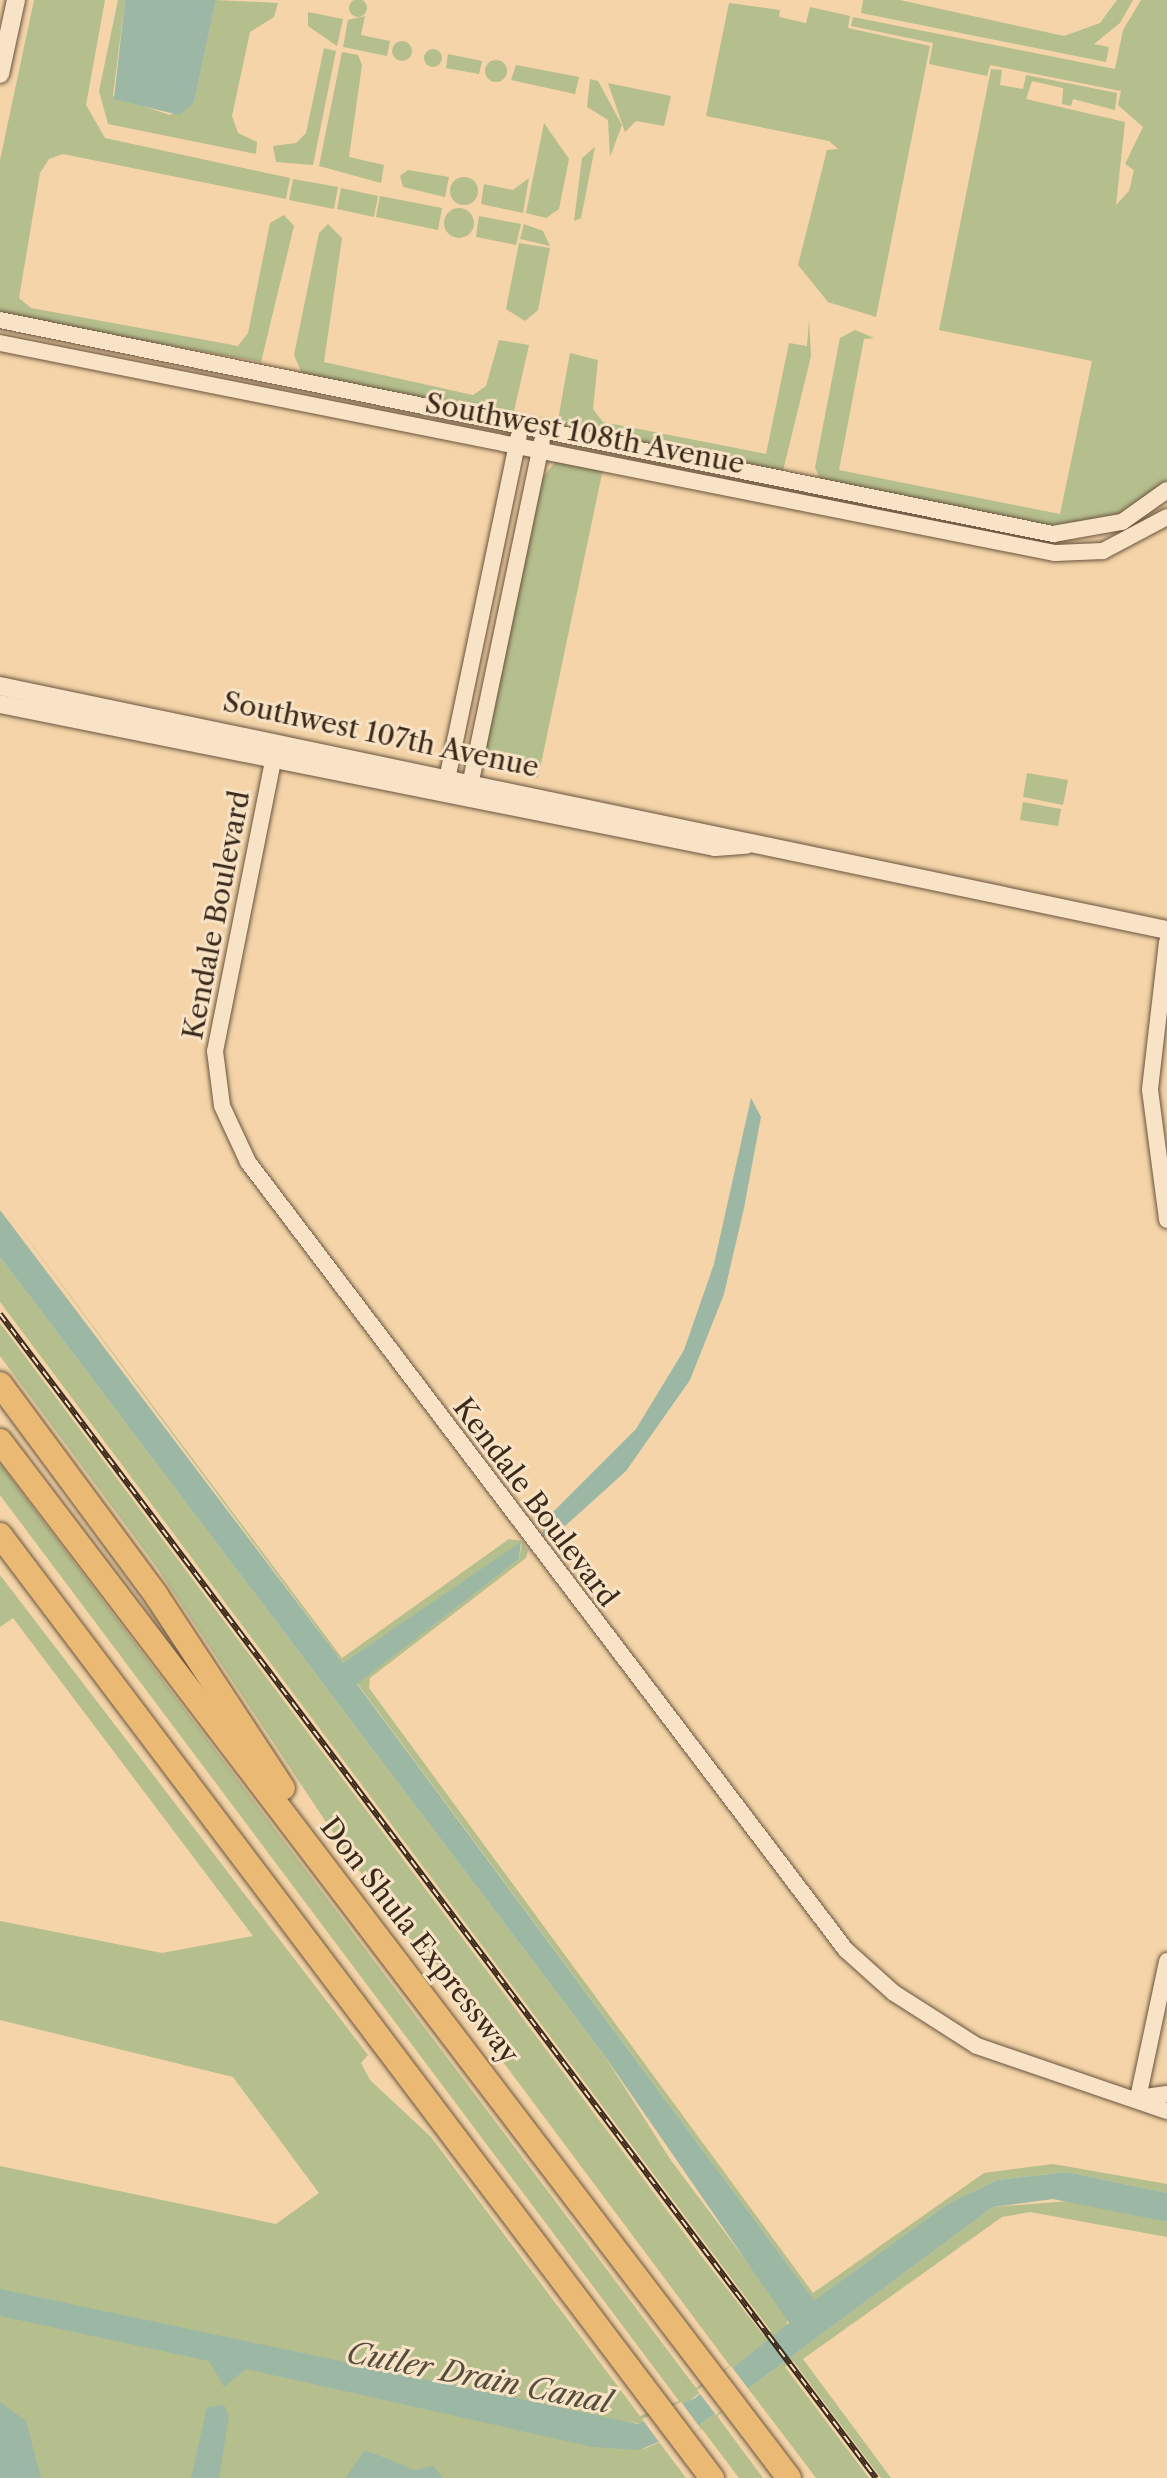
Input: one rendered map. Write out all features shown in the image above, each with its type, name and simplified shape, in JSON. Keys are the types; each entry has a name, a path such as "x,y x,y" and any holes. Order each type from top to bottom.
{"highway":[{"path":"0,1384 156,1595 286,1791 323,1864"},
{"name":"Don Shula Expressway","path":"0,1441 789,2478"},
{"path":"0,1535 712,2478"}],"main road":[{"path":"0,74 16,0"},
{"name":"Southwest 107th Avenue","path":"0,686 275,750"},
{"name":"Southwest 107th Avenue","path":"0,704 275,750 469,789 718,831 748,845 1167,930"}],"street":[{"name":"Southwest 108th Avenue","path":"0,320 1053,534 1098,531 1144,510 1167,490"},
{"name":"Southwest 108th Avenue","path":"0,343 1055,553 1103,551 1162,522"},
{"path":"446,784 521,426"},
{"path":"469,789 544,431"},
{"name":"Kendale Boulevard","path":"275,750 215,1051 222,1106 248,1162 846,1950 923,2014 977,2046 1138,2098 1167,2111"},
{"path":"1167,942 1150,1090 1167,1220"},
{"path":"1138,2098 1167,1961"},
{"name":"Kendale Boulevard","path":"1138,2098 1167,2094"}],"green space":[{"path":"358,-1 367,8 358,17 349,8"},
{"path":"34,0 105,0 86,105 105,138 290,178 286,199 63,154 49,159 40,173 19,298 31,308 238,346 248,333 270,223 284,215 294,226 261,362 0,315 0,160"},
{"path":"118,0 125,0 113,96 170,115 194,103 216,0 278,3 274,17 250,32 232,116 238,133 257,142 256,154 108,124 99,91"},
{"path":"863,0 900,0 1064,36 1100,23 1117,0 1133,0 1120,23 1094,44 1109,47 1106,62 861,13"},
{"path":"1141,0 1167,0 1167,481 1117,519 1054,528 820,480 815,467 840,338 855,330 874,338 864,339 839,470 1060,514 1092,361 939,330 991,69 1002,70 1000,85 1023,89 1026,75 1117,93 1115,110 1073,99 1071,106 1062,104 1063,88 1032,81 1026,99 1125,122 1116,205 1129,191 1134,170 1125,164 1143,127 1118,105 1121,91 990,65 987,76 929,64 933,43 851,26 853,17 1115,69 1123,30"},
{"path":"729,3 780,10 779,17 806,23 810,7 850,16 848,28 930,46 876,317 828,302 798,265 827,150 838,149 829,141 706,116"},
{"path":"308,12 343,19 337,46 308,26"},
{"path":"365,16 361,35 390,41 387,56 343,47 348,20"},
{"path":"402,41 409,44 412,51 409,58 402,61 395,58 392,51 395,44"},
{"path":"324,48 336,51 313,165 276,162 273,146 296,143 306,133"},
{"path":"429,49 437,49 442,58 440,65 429,67 424,62 424,54"},
{"path":"342,52 358,55 362,65 349,157 384,165 381,183 319,166"},
{"path":"448,54 482,61 479,74 446,68"},
{"path":"496,60 504,63 507,71 504,79 496,82 488,79 485,71 488,63"},
{"path":"516,65 579,77 575,94 511,80"},
{"path":"590,79 598,81 622,125 610,157 608,120 587,107"},
{"path":"608,83 671,96 664,126 636,121 625,132"},
{"path":"544,123 569,159 559,209 546,218 526,213"},
{"path":"595,147 581,218 574,221 582,158"},
{"path":"408,170 449,177 445,197 403,187 400,176"},
{"path":"464,177 474,181 478,191 474,201 464,205 454,201 450,191 454,181"},
{"path":"529,178 523,213 481,204 484,184 513,190"},
{"path":"293,179 338,187 334,209 289,200"},
{"path":"341,188 378,196 374,217 337,209"},
{"path":"380,196 442,208 438,230 376,217"},
{"path":"459,208 470,212 474,223 470,234 459,238 448,234 444,223 448,212"},
{"path":"479,216 521,224 516,245 476,237"},
{"path":"328,224 342,238 324,362 473,395 486,386 499,340 529,345 514,411 504,415 302,374 294,355 319,233"},
{"path":"524,224 543,231 550,246 520,239"},
{"path":"519,243 550,248 538,310 525,321 506,309"},
{"path":"809,319 811,356 783,471 568,430 558,420 570,353 598,360 593,409 603,422 766,454 789,343 807,346"},
{"path":"555,462 603,469 538,778 496,770 485,748 541,480"},
{"path":"1027,773 1068,780 1063,805 1023,797"},
{"path":"1023,802 1061,809 1058,826 1020,820"},
{"path":"0,1202 342,1658 509,1539 522,1541 528,1551 526,1558 370,1678 369,1688 813,2293 984,2173 1053,2164 1167,2184 1167,2193 1067,2172 997,2180 949,2203 814,2300 357,1683 519,1559 522,1543 343,1663"},
{"path":"0,1257 604,2055 670,2159 788,2317 786,2328 681,2407 641,2424 617,2420 644,2449 698,2426 993,2207 1069,2201 1167,2222 1167,2237 1030,2212 1002,2217 803,2359 891,2478 881,2478 793,2361 785,2367 869,2478 816,2478 750,2391 717,2416 763,2478 739,2478 702,2429 662,2446 686,2478 0,2478 0,2166 276,2224 319,2193 233,2077 0,2020 0,1921 162,1953 253,1936 13,1618 0,1627 0,1575 368,2055 361,2063 370,2080 431,2137 640,2416 679,2401 0,1495 0,1464 696,2388 730,2366 471,2019 480,2008 464,1984 420,1952 352,1861 155,1565 0,1356 0,1323 702,2257 764,2336 771,2331 0,1302"}],"shaded area":[{"path":"125,0 216,0 194,103 179,115 114,99"},
{"path":"751,1098 761,1117 744,1208 724,1294 690,1380 626,1471 564,1527 542,1537 544,1521 636,1429 684,1350 714,1264"},
{"path":"0,1210 343,1663 521,1542 519,1559 357,1684 814,2300 949,2203 997,2180 1067,2172 1167,2193 1167,2222 1053,2199 993,2207 698,2426 639,2450 593,2447 246,2369 224,2387 209,2361 0,2316 0,2289 638,2424 695,2398 789,2323 604,2055 0,1257"},
{"path":"0,2402 26,2421 41,2478 0,2478"},
{"path":"224,2405 229,2416 219,2478 191,2478 207,2407"},
{"path":"365,2450 415,2470 433,2466 443,2478 345,2478"}],"pier":[{"path":"731,2366 750,2391 716,2415 697,2390"},
{"path":"681,2402 701,2429 662,2446 642,2419"}],"railway":[{"path":"0,1314 876,2478"}],"water label":[{"name":"Cutler Drain Canal","path":"479,2378"}]}
